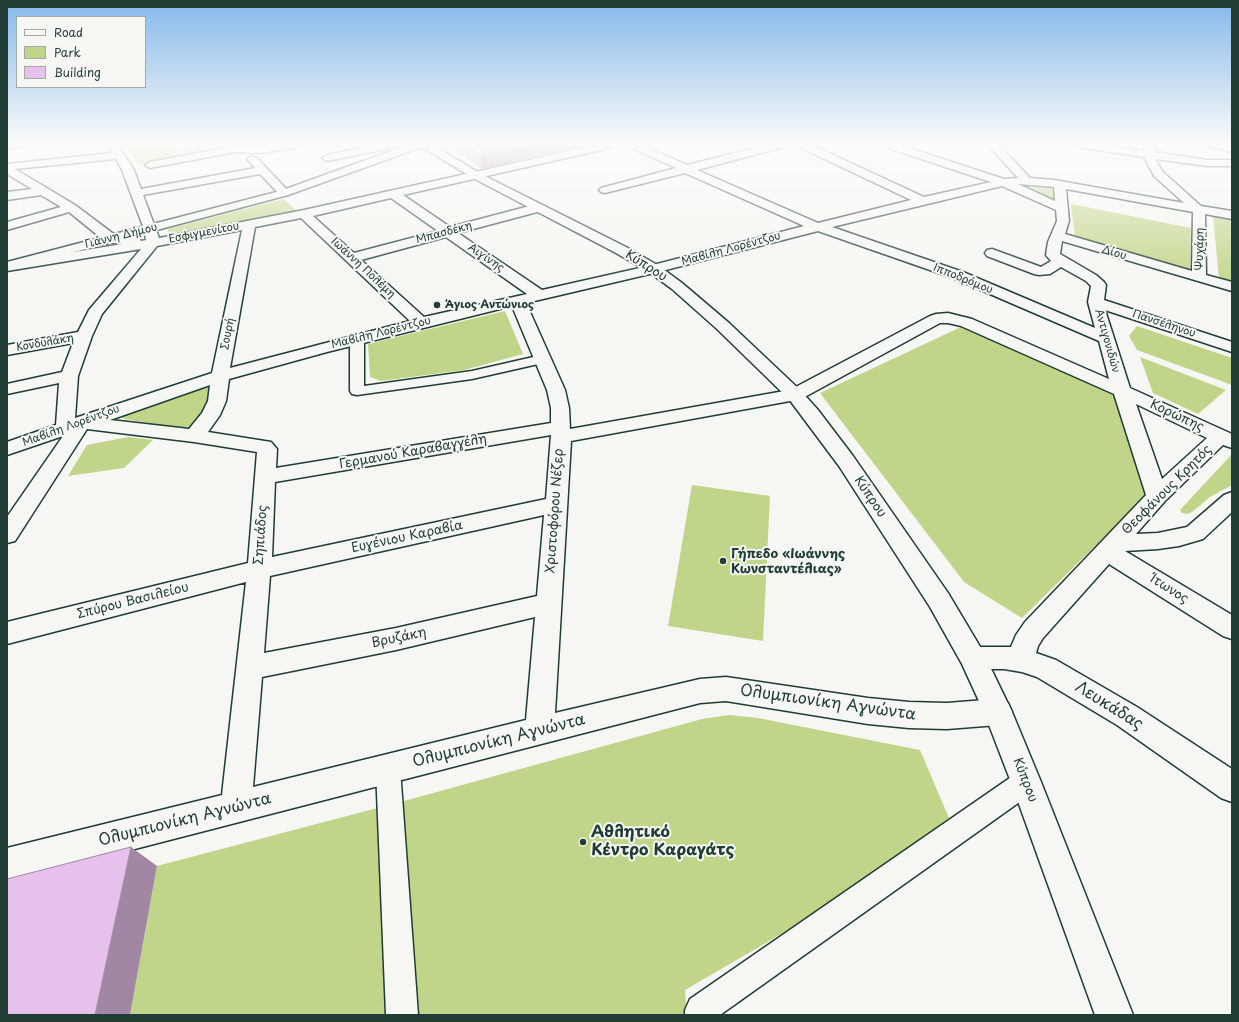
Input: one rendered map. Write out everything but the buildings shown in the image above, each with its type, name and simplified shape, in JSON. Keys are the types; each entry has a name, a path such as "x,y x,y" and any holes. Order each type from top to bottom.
{"street":[{"path":"7,196 30,193"},
{"path":"45,193 71,208 111,239 152,236"},
{"path":"136,193 152,236"},
{"name":"Γιάννη Δήμου","path":"152,236 284,193"},
{"name":"Εσφιγμενίτου","path":"7,266 152,236 249,225 399,193"},
{"name":"Κύπρου","path":"508,193 622,250 654,269 677,286 705,310 795,395 846,461 940,600 973,658 998,712 1026,782 1114,1015"},
{"name":"Ιπποδρόμου","path":"738,193 816,227 866,242 958,275 1107,339"},
{"path":"904,193 922,201"},
{"name":"Μαβίλη Λορέντζου","path":"7,449 220,376 357,339 517,300 654,269 816,227 957,193"},
{"path":"1027,193 1062,208"},
{"path":"1061,193 1062,226 1053,255 1093,279"},
{"name":"Μαβίλη Λορέντζου","path":"1108,193 1232,215"},
{"name":"Ψυχάρη","path":"1179,193 1198,209 1200,214 1199,277"},
{"name":"Αιγίνης","path":"393,194 539,295"},
{"path":"7,226 71,208"},
{"name":"Μπασδέκη","path":"351,258 537,208"},
{"name":"Ιωάννη Πολέμη","path":"304,214 421,323"},
{"name":"Σουρή","path":"194,436 214,409 218,396 220,376 249,225"},
{"path":"8,532 74,425 69,376 84,336 95,313 152,236"},
{"name":"Δίου","path":"1058,236 1086,258 1098,272 1097,277 1093,279"},
{"name":"Δίου","path":"1058,236 1232,287"},
{"name":"Γιάννη Δήμου","path":"7,266 111,239"},
{"path":"992,253 1039,271 1046,271 1061,261"},
{"name":"Αντιγονιδών","path":"1093,279 1100,286 1096,302 1122,391 1157,496"},
{"name":"Χριστοφόρου Νέζερ","path":"517,300 558,399 560,432 540,730"},
{"name":"Πανσέληνου","path":"1096,302 1231,345"},
{"name":"Κορώπης","path":"795,395 936,319 948,318 966,322 1226,439"},
{"name":"Κονδυλάκη","path":"7,350 84,336"},
{"path":"357,339 357,391 472,375 542,359"},
{"path":"7,389 69,376"},
{"name":"Γερμανού Καραβαγγέλη","path":"265,477 795,395"},
{"name":"Σηπιάδος","path":"74,425 194,436 264,447 267,449 259,569 236,807"},
{"name":"Θεοφάνους Κρητός","path":"1022,660 1025,643 1034,630 1157,496 1226,439"},
{"name":"Θεοφάνους Κρητός","path":"1111,547 1179,538 1195,532 1232,500"},
{"name":"Ευγένιου Καραβία","path":"259,569 555,505"},
{"name":"Ίτωνος","path":"1111,547 1232,628"},
{"name":"Σπύρου Βασιλείου","path":"7,633 259,569"},
{"name":"Βρυζάκη","path":"249,668 396,639 548,604"},
{"name":"Λευκάδας","path":"973,658 1004,658 1022,660 1046,668 1106,703 1232,787"},
{"name":"Ολυμπιονίκη Αγνώντα","path":"7,866 540,730 700,691 726,689 868,711 909,715 947,716 998,712"},
{"path":"388,769 402,1015"},
{"path":"701,1015 701,1010 1026,782"}],"green space":[{"path":"1036,193 1055,193 1055,200"},
{"path":"283,199 297,211 169,235 168,229"},
{"path":"1071,204 1191,228 1190,270 1075,237"},
{"path":"1213,215 1232,219 1232,282 1219,279"},
{"path":"505,311 523,354 464,370 381,381 370,377 368,344"},
{"path":"1137,326 1232,358 1232,385 1137,350 1129,336"},
{"path":"961,327 1116,396 1148,494 1022,618 964,582 820,393"},
{"path":"1140,357 1226,390 1198,414 1153,393"},
{"path":"205,387 213,388 211,397 203,412 192,425 181,429 124,419 122,416"},
{"path":"128,437 153,440 124,468 68,476 87,445"},
{"path":"1232,454 1232,485 1210,497 1192,512 1187,514 1182,513 1180,510"},
{"name":"Γήπεδο «Ιωάννης Κωνσταντέλιας»","path":"692,485 770,496 763,641 668,626"},
{"name":"Αθλητικό Κέντρο Καραγάτς","path":"729,715 758,718 920,750 949,818 831,905 685,990 687,1015 130,1015 157,866 404,801 702,719"}],"place":[{"name":"Άγιος Αντώνιος","path":"437,305"},
{"name":"Γήπεδο «Ιωάννης Κωνσταντέλιας»","path":"723,561"},
{"name":"Αθλητικό Κέντρο Καραγάτς","path":"583,842"}]}
